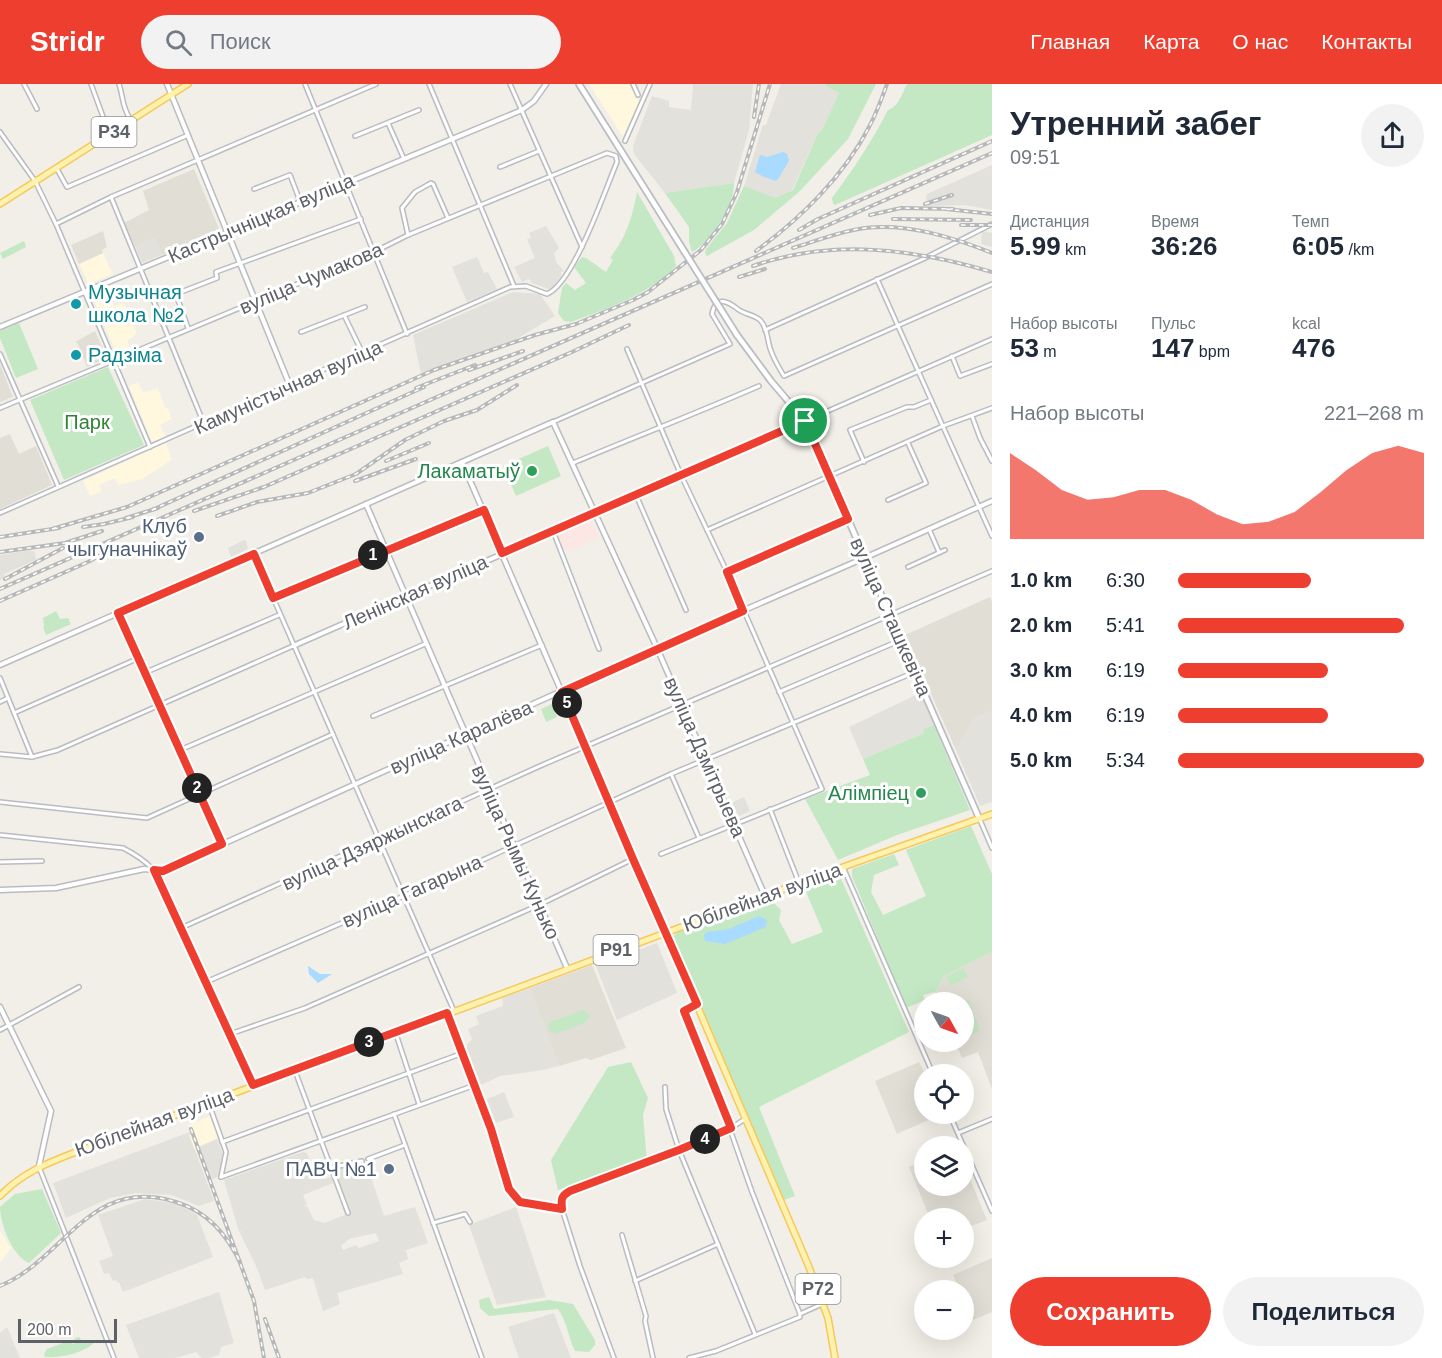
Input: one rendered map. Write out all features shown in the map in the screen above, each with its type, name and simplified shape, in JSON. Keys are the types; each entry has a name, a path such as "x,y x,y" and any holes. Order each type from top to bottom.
{"main road":[{"name":"Р34","path":"0,204 188,84"},
{"name":"вуліца Сташкевіча","path":"579,84 737,336 764,373 805,421 979,819"},
{"name":"Юбілейная вуліца","path":"0,1196 22,1176 39,1166 567,968 992,814"},
{"name":"Р72","path":"666,933 799,1242 823,1304 835,1358"}],"street":[{"path":"24,84 37,109"},
{"path":"91,84 110,135"},
{"path":"119,84 122,93 121,101 131,121"},
{"path":"166,84 290,386"},
{"path":"306,84 407,334"},
{"path":"56,224 111,197 376,84"},
{"path":"429,84 514,285 526,286 547,294 554,291 582,247 510,84"},
{"path":"522,110 534,101 546,84"},
{"path":"633,84 638,95"},
{"path":"625,141 650,84"},
{"path":"355,136 419,110"},
{"name":"Кастрычніцкая вуліца","path":"0,327 522,110"},
{"path":"388,123 404,159"},
{"path":"0,132 35,182 56,224 150,447"},
{"path":"56,168 67,187 186,136"},
{"path":"500,167 539,151"},
{"name":"вуліца Чумакова","path":"0,408 607,153 616,156 617,162 582,247"},
{"path":"254,189 292,174 300,201"},
{"path":"408,235 402,208 416,192 431,183 434,184 448,219"},
{"path":"111,197 204,424"},
{"path":"188,329 176,294 217,278 216,272 361,219"},
{"path":"765,330 992,224"},
{"path":"877,279 992,536"},
{"path":"0,665 730,344 712,314 716,305 722,302 730,302 760,321 771,351 784,376 992,284"},
{"name":"Камуністычная вуліца","path":"0,513 363,354 514,285"},
{"path":"301,332 364,306"},
{"path":"344,315 363,354"},
{"name":"Ленінская вуліца","path":"0,754 32,757 58,750 992,339"},
{"path":"627,349 822,789 661,854"},
{"path":"0,354 58,486"},
{"path":"952,356 960,376 992,364"},
{"path":"573,463 759,386"},
{"path":"864,462 850,430 931,400"},
{"path":"707,530 830,478 943,426 992,408"},
{"path":"972,416 992,462"},
{"name":"вуліца Дзмітрыева","path":"553,422 683,706 765,896"},
{"path":"888,500 926,483 908,443"},
{"path":"462,462 666,933"},
{"path":"636,495 686,610"},
{"name":"вуліца Каралёва","path":"0,890 56,888 144,869 163,871 657,648 992,501"},
{"name":"вуліца Рымы Кунько","path":"366,504 567,968"},
{"path":"273,598 484,510"},
{"path":"727,572 848,519"},
{"path":"929,529 939,553"},
{"path":"552,531 599,649"},
{"path":"908,567 945,550"},
{"path":"254,554 454,1011"},
{"name":"вуліца Дзяржынскага","path":"182,928 586,747 992,571"},
{"path":"118,613 222,844"},
{"path":"144,673 279,615"},
{"path":"779,692 901,640"},
{"path":"180,750 426,644"},
{"path":"373,716 542,645"},
{"path":"14,713 139,658"},
{"name":"вуліца Гагарына","path":"206,982 404,896 671,774 915,672"},
{"path":"0,678 32,757"},
{"path":"0,702 8,698"},
{"path":"0,802 147,818 333,734"},
{"path":"671,774 699,838"},
{"path":"770,809 799,883"},
{"name":"вуліца Сташкевіча","path":"979,819 992,848"},
{"path":"0,835 123,848 135,854 154,870 253,1085"},
{"path":"230,1034 306,1008 539,905 633,859"},
{"path":"0,862 42,861"},
{"path":"843,867 929,1064"},
{"path":"0,1030 79,987"},
{"path":"697,1004 684,1011 731,1128 752,1192 800,1314"},
{"path":"0,1007 51,1111 39,1166 114,1358"},
{"path":"447,1013 475,1085 509,1189 520,1202 562,1209"},
{"path":"395,1032 419,1104"},
{"path":"222,1142 463,1053"},
{"path":"295,1069 348,1213"},
{"path":"209,1102 226,1152 221,1177 475,1085"},
{"path":"665,1087 666,1108 679,1150 755,1334"},
{"path":"394,1114 482,1358"},
{"path":"614,1358 562,1209 563,1195 679,1150 731,1128 745,1119"},
{"path":"958,1133 992,1119"},
{"path":"954,1124 992,1211"},
{"path":"368,1159 405,1145"},
{"path":"330,1168 362,1161"},
{"path":"433,1223 465,1214 470,1222"},
{"path":"622,1235 646,1316 645,1321 653,1358"},
{"path":"635,1281 718,1244"},
{"path":"689,1358 716,1352 800,1317 800,1314 823,1304"}],"shaded area":[{"path":"589,84 629,84 639,101 623,137"},
{"path":"693,84 753,84 749,130 734,183 665,193 634,154 633,146 652,96 669,101 669,107 691,110"},
{"path":"781,84 826,84 825,86 839,93 792,190 775,199 744,186 763,125 766,125"},
{"path":"992,165 992,210 964,205 928,206 927,194"},
{"path":"194,169 220,231 162,255 155,238 135,246 124,223 149,210 143,191"},
{"path":"546,226 559,248 554,253 556,262 564,271 561,272 561,276 551,290 532,283 529,279 522,282 514,267 535,258 527,239 531,238 529,233"},
{"path":"103,231 107,247 102,250 103,253 79,264 71,245"},
{"path":"982,231 992,233 992,247 981,244"},
{"path":"155,238 162,255 142,263 135,246"},
{"path":"103,253 113,274 89,284 79,264"},
{"path":"477,257 484,273 488,272 497,289 467,302 452,267"},
{"path":"107,289 114,306 124,303 137,334 127,341 131,349 117,355 92,296"},
{"path":"513,292 540,294 555,316 513,341 421,374 413,335"},
{"path":"95,331 107,358 87,367 78,344 75,342"},
{"path":"0,364 13,397 0,402"},
{"path":"138,382 143,393 158,388 165,408 168,408 172,419 160,425 166,437 152,442 129,386"},
{"path":"10,434 19,454 36,446 52,485 0,509 0,438"},
{"path":"166,443 172,459 158,469 142,479 118,485 115,478 99,485 102,492 90,496 83,481"},
{"path":"590,518 599,537 578,548 563,550 556,535"},
{"path":"244,540 248,549 231,557 228,548"},
{"path":"31,550 35,552 36,560 4,574 5,577 0,580 0,555"},
{"path":"990,597 992,602 992,711 974,718 956,750 905,635"},
{"path":"920,693 934,725 923,729 924,733 863,759 849,727"},
{"path":"992,711 992,802 980,806 956,750 974,718"},
{"path":"744,797 750,811 737,817 731,803"},
{"path":"657,943 677,993 617,1020 596,966"},
{"path":"992,952 992,1089 978,1052 962,1058 960,1052 974,1052 974,992 935,992 944,976"},
{"path":"592,965 626,1048 591,1060 586,1058 559,1066 530,988"},
{"path":"530,988 559,1066 500,1076 481,1085 467,1049 472,1039 468,1029 479,1024 476,1016 503,1006 502,998"},
{"path":"914,1064 914,1124 920,1124 897,1134 875,1081"},
{"path":"504,1092 514,1117 496,1123 487,1099"},
{"path":"210,1116 218,1138 194,1149 188,1125"},
{"path":"190,1132 189,1135 214,1201 199,1206 172,1195 135,1193 110,1198 66,1218 53,1183"},
{"path":"217,1139 224,1158 217,1177 211,1180 199,1147"},
{"path":"303,1152 307,1153 314,1172 321,1169 324,1179 331,1177 333,1183 303,1195 307,1204 304,1207 307,1206 314,1220 324,1223 345,1215 331,1170 366,1162 384,1216 415,1207 428,1243 406,1250 408,1259 399,1263 403,1274 337,1293 340,1304 323,1311 313,1278 305,1277 265,1290 240,1233 242,1231 239,1232 224,1180","holes":["376,1233 379,1241 359,1248 356,1245 343,1250 341,1246 349,1239"]},
{"path":"914,1165 914,1179 909,1167"},
{"path":"974,1189 987,1220 974,1225 974,1208 926,1208 921,1196 974,1196"},
{"path":"145,1199 168,1202 197,1215 213,1257 123,1292 119,1282 113,1281 109,1273 104,1274 99,1261 113,1256 98,1215"},
{"path":"516,1207 546,1297 497,1305 469,1225"},
{"path":"0,1231 11,1248 0,1263"},
{"path":"992,1258 992,1312 974,1320 974,1280 955,1280 953,1275 974,1268 974,1266"},
{"path":"219,1292 234,1343 221,1347 219,1355 208,1358 202,1358 196,1352 175,1358 139,1358 126,1325"},
{"path":"554,1313 571,1358 519,1358 508,1327"},
{"path":"7,1327 20,1358 0,1358 0,1333"}],"green space":[{"path":"826,84 876,84 848,139 800,191 754,230 707,256 706,249 727,223 744,186 775,198 793,190 818,133 822,130 839,93 825,86"},
{"path":"907,84 992,84 992,135 833,204 832,198 862,155 888,110 898,103"},
{"path":"734,183 731,201 720,222 707,240 692,252 689,227 665,193"},
{"path":"637,192 674,256 676,266 654,285 627,300 571,322 564,321 558,313 562,288 566,283 575,290 586,283 574,267 582,257 606,272 613,260 610,258 628,226"},
{"path":"24,241 26,247 3,259 0,253"},
{"path":"19,323 38,369 16,378 0,338 0,331"},
{"name":"Парк","path":"108,367 144,445 64,480 30,400"},
{"name":"Лакаматыў","path":"548,446 561,476 516,496 503,466"},
{"path":"56,611 60,619 68,618 71,624 46,635 43,618"},
{"path":"552,704 557,717 546,722 541,709"},
{"name":"Алімпіец","path":"934,725 970,810 897,835 838,860 805,799 870,775 863,759 924,733 923,729"},
{"path":"971,826 992,874 992,952 944,976 935,992 914,992 914,1005 906,1008 852,876 852,869 894,854 899,865 874,875 871,892 883,915 926,896 906,850"},
{"path":"839,874 909,1032 759,1107 795,1196 784,1200 673,942 674,935 769,898 781,910 779,920 792,944 823,932 804,887"},
{"path":"963,968 968,977 951,986 946,977"},
{"path":"583,1010 590,1015 586,1022 555,1034 549,1031 550,1022"},
{"path":"974,1014 980,1031 974,1033"},
{"path":"631,1062 648,1098 643,1115 647,1162 558,1190 551,1160 608,1067"},
{"path":"42,1189 61,1233 29,1263 23,1260 8,1239 0,1207 15,1194"},
{"path":"489,1297 494,1309 549,1300 573,1304 595,1340 595,1345 589,1352 575,1351 558,1309 489,1316 480,1308 479,1300"},
{"path":"79,1337 83,1342 93,1341 93,1344 70,1355 45,1357 47,1349 64,1341 74,1344 75,1338"}],"water":[{"path":"783,152 787,154 789,161 776,181 755,172 760,155 767,157"},
{"path":"759,916 767,920 766,927 725,944 705,941 704,935 707,932 729,929"},
{"path":"308,966 320,974 332,974 318,983 309,974"}],"railway":[{"path":"754,117 759,84"},
{"path":"52,529 127,507 434,370 535,335 576,324 648,292 701,250 722,224 737,192 770,84"},
{"path":"756,251 804,211 847,163 869,127 887,84"},
{"path":"799,230 818,219 992,141"},
{"path":"0,589 992,153"},
{"path":"925,204 952,195"},
{"path":"870,215 901,208 953,209"},
{"path":"946,209 992,214"},
{"path":"893,219 971,220"},
{"path":"961,225 992,225"},
{"path":"793,248 847,231 881,227 914,229 992,253"},
{"path":"753,266 783,257 813,252 873,250 933,257 992,272"},
{"path":"739,277 765,269"},
{"path":"194,511 264,487 629,325"},
{"path":"469,370 523,351"},
{"path":"416,388 475,365"},
{"path":"217,516 257,502 308,493 356,474 405,440 444,421 477,410 517,385"},
{"path":"152,510 424,387"},
{"path":"386,461 429,443"},
{"path":"355,481 416,459"},
{"path":"126,518 158,508"},
{"path":"83,527 133,517"},
{"path":"0,537 59,528"},
{"path":"0,552 65,543 102,531"},
{"path":"0,601 88,562 119,545"},
{"path":"5,579 63,548"},
{"path":"191,1129 254,1301 264,1358"},
{"path":"0,1286 23,1274 80,1224 100,1210 121,1200 146,1197 176,1202 207,1218 229,1242 240,1262"},
{"path":"265,1319 279,1358"}],"place":[{"name":"Музычная школа №2","path":"76,304"},
{"name":"Радзіма","path":"76,355"},
{"name":"Лакаматыў","path":"532,471"},
{"name":"Клуб чыгуначнікаў","path":"199,537"},
{"name":"Алімпіец","path":"921,793"},
{"name":"ПАВЧ №1","path":"389,1169"}],"route":[{"path":"805,421 848,519 727,572 743,611 562,692 622,836 697,1004 684,1011 731,1128 570,1191 561,1199 562,1209 520,1202 509,1189 491,1129 447,1013 253,1085 154,870 163,871 222,844 118,613 254,554 273,598 484,510 502,553 805,421"}]}
